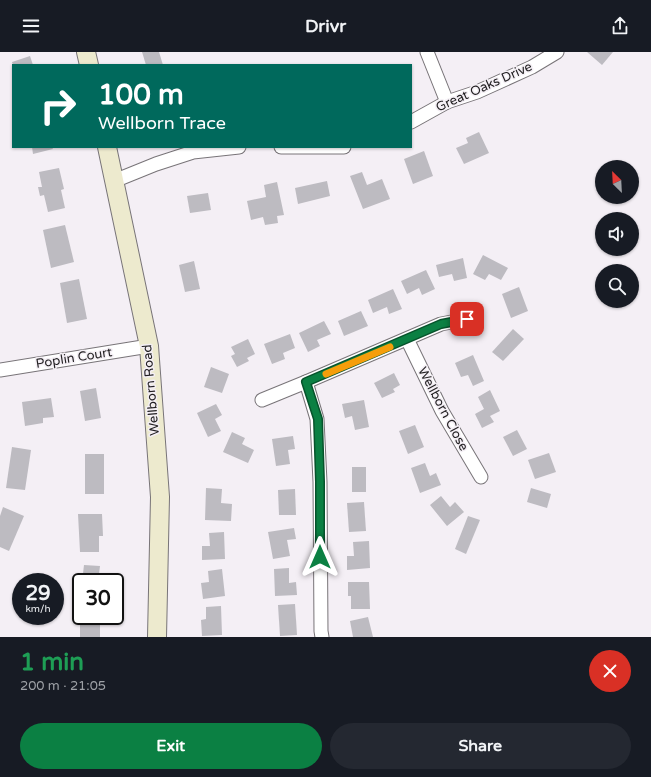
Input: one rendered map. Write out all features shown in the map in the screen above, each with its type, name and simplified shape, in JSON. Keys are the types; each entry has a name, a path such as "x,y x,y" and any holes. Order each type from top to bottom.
{"street":[{"path":"86,52 89,64"},
{"path":"427,52 447,102"},
{"name":"Great Oaks Drive","path":"412,121 447,102 491,86 532,67 558,52"},
{"name":"Wellborn Road","path":"107,148 149,346 160,496 157,637"},
{"path":"114,181 193,152 230,148"},
{"path":"262,400 441,324 467,319"},
{"name":"Wellborn Close","path":"407,339 442,411 481,477"},
{"name":"Poplin Court","path":"0,370 149,346"},
{"path":"306,382 318,419 322,637"}],"building":[{"path":"142,52 159,52 163,64 146,64"},
{"path":"587,52 613,52 602,65"},
{"path":"30,56 33,64 13,64 12,62"},
{"path":"479,132 489,153 464,164 456,148 468,143 466,138"},
{"path":"32,148 53,149 33,154"},
{"path":"424,151 433,176 413,184 404,159"},
{"path":"59,168 64,189 61,190 65,208 48,212 44,195 40,196 38,187 42,187 39,172"},
{"path":"362,172 367,185 382,179 390,199 363,209 350,176"},
{"path":"327,181 330,196 298,204 295,188"},
{"path":"277,182 284,215 277,216 278,223 265,225 263,217 251,220 247,201 266,197 264,185"},
{"path":"208,193 211,210 190,213 187,196"},
{"path":"65,225 74,262 51,268 43,230"},
{"path":"483,255 508,268 501,280 489,274 485,280 473,274"},
{"path":"463,258 467,278 454,281 452,274 439,277 436,265"},
{"path":"194,261 200,289 185,292 179,265"},
{"path":"426,270 435,289 422,295 419,288 407,294 401,281"},
{"path":"79,279 87,319 67,323 60,283"},
{"path":"519,287 528,311 511,318 502,294"},
{"path":"393,289 402,309 389,314 387,307 373,313 368,300"},
{"path":"361,311 368,326 344,336 338,321"},
{"path":"324,321 331,334 317,340 320,346 308,352 299,333"},
{"path":"513,329 524,339 503,361 492,352"},
{"path":"290,334 295,348 283,353 285,359 272,364 264,344"},
{"path":"248,339 255,354 247,358 249,361 237,367 231,356 235,354 231,347"},
{"path":"473,355 484,381 473,386 468,375 461,377 455,363"},
{"path":"211,367 229,374 222,393 204,387"},
{"path":"394,373 400,385 393,389 395,392 382,398 374,383"},
{"path":"96,388 101,418 85,421 80,391"},
{"path":"490,390 500,411 490,416 494,422 482,428 475,414 484,409 478,397"},
{"path":"51,398 54,417 43,418 43,423 25,426 22,402"},
{"path":"364,400 369,427 355,430 352,416 345,418 342,404"},
{"path":"216,404 222,415 215,419 221,431 208,437 197,413"},
{"path":"415,425 424,447 408,454 399,431"},
{"path":"517,430 527,449 513,456 503,437"},
{"path":"232,432 245,438 242,444 254,450 248,463 223,452"},
{"path":"293,436 295,449 288,450 290,464 276,466 272,439"},
{"path":"12,447 31,450 25,490 6,488"},
{"path":"549,453 556,472 535,479 528,460"},
{"path":"85,454 104,454 104,494 85,494"},
{"path":"425,463 430,476 436,473 441,485 420,493 411,468"},
{"path":"352,467 366,467 366,492 352,492"},
{"path":"206,488 222,489 221,503 232,504 231,521 205,520"},
{"path":"531,488 551,494 547,508 527,502"},
{"path":"295,489 296,515 279,515 278,490"},
{"path":"441,496 450,507 455,502 464,512 447,526 430,505"},
{"path":"364,502 366,531 349,532 347,503"},
{"path":"3,507 24,516 9,551 0,547 0,516"},
{"path":"78,514 102,514 103,536 99,536 99,552 80,552"},
{"path":"468,516 480,520 466,554 455,549"},
{"path":"294,528 296,539 287,540 290,556 273,559 268,532"},
{"path":"224,532 225,559 202,560 202,546 210,546 209,533"},
{"path":"369,541 370,568 347,570 347,556 354,556 353,542"},
{"path":"84,565 100,566 99,573 83,573"},
{"path":"289,568 289,583 296,582 297,595 275,596 274,569"},
{"path":"222,569 225,596 203,599 201,583 209,582 208,571"},
{"path":"348,582 369,582 370,609 351,609 351,596 348,596"},
{"path":"295,604 297,635 280,636 278,605"},
{"path":"221,606 222,635 202,636 201,620 206,619 206,607"},
{"path":"368,617 373,637 353,637 350,621"},
{"path":"80,625 100,625 100,637 80,637"}],"slow traffic":[{"path":"326,374 390,347"}],"route":[{"path":"320,557 318,419 306,382 441,324 467,319"}]}
